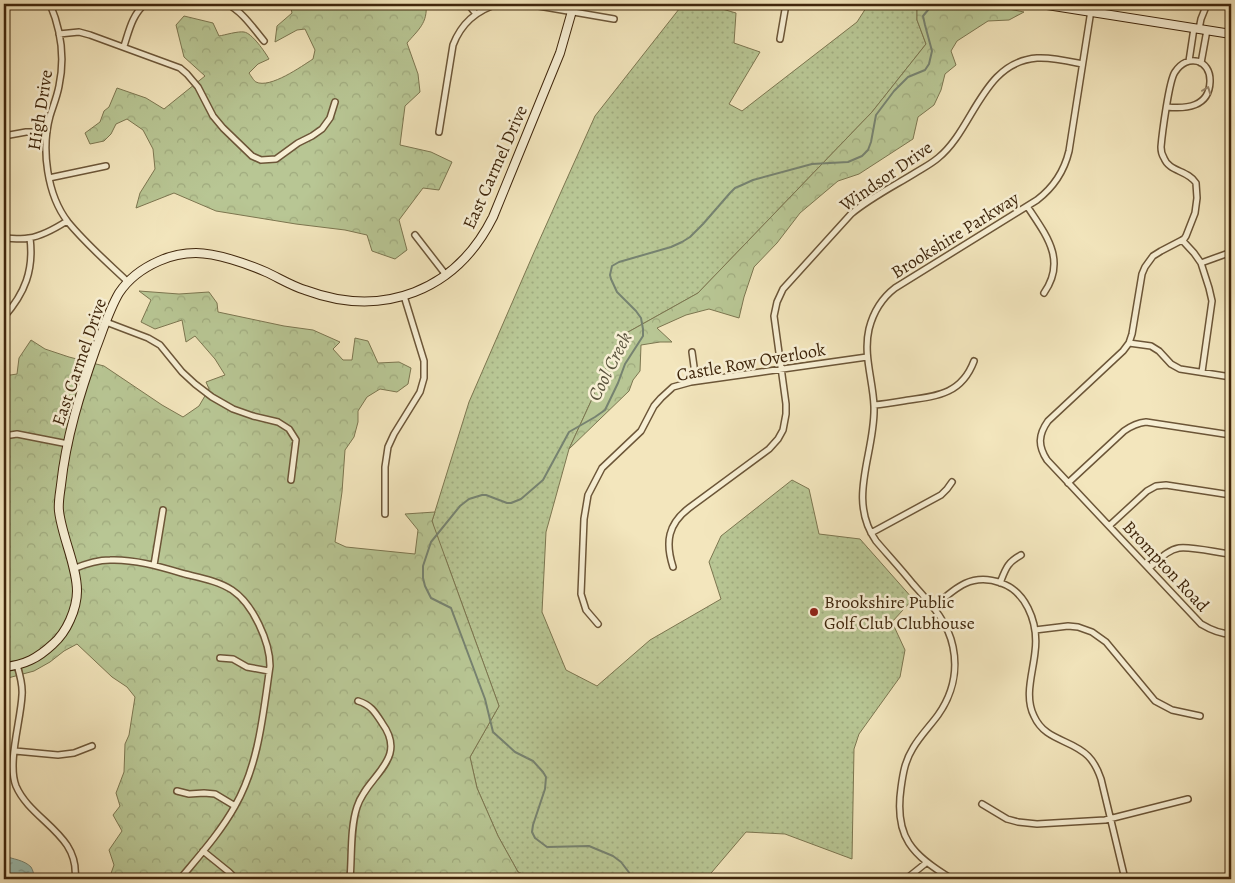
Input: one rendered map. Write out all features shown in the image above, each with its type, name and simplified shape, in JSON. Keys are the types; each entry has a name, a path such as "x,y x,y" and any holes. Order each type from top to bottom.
{"street":[{"name":"High Drive","path":"50,4 55,15 62,58 59,87 47,132 46,162 49,178 54,194 67,221 128,282"},
{"path":"124,46 134,17 145,4"},
{"path":"227,4 243,15 264,41"},
{"path":"468,4 476,14"},
{"path":"439,132 453,45 460,29 476,14 498,4"},
{"path":"526,4 573,7 614,19"},
{"path":"780,39 786,4"},
{"path":"1041,4 1091,8 1231,34"},
{"path":"1201,63 1201,19 1207,4"},
{"name":"East Carmel Drive","path":"4,666 17,665 44,653 65,630 73,612 77,591 73,568 64,539 59,509 60,486 81,391 106,322 120,291 140,271 165,258 197,253 210,254 237,261 264,271 304,290 332,298 366,301 404,296 423,289 446,275 475,248 493,217 560,53 573,7"},
{"name":"Brookshire Parkway","path":"952,879 926,863 912,848 903,832 900,818 899,803 906,761 914,746 943,707 952,689 955,657 952,640 944,621 876,540 867,524 862,493 874,404 867,338 872,318 890,292 1027,206 1049,190 1055,183 1069,151 1091,8"},
{"path":"1189,61 1200,29"},
{"path":"59,34 79,32 124,46 174,65 187,74 198,87 213,116 223,128 252,156 261,160 276,159 322,129 330,118 334,102"},
{"name":"Windsor Drive","path":"673,567 668,543 671,531 679,517 769,448 781,434 786,414 786,404 774,321 778,298 791,280 845,220 862,205 931,163 943,153 958,135 999,74 1023,60 1038,58 1082,64"},
{"path":"1167,107 1191,106 1197,104 1207,94 1210,77 1204,65 1195,60 1189,61 1177,68 1173,73 1167,107 1161,146 1167,165 1190,176 1196,183 1195,213 1186,236 1153,256 1144,267 1129,343 1151,346 1159,351 1175,367 1180,369 1231,377"},
{"path":"4,136 34,131 47,132"},
{"path":"49,178 106,166"},
{"path":"1027,206 1049,241 1054,255 1053,277 1044,293"},
{"path":"4,238 30,238 45,233 67,221"},
{"path":"415,235 446,275"},
{"path":"4,317 13,306 26,282 31,258 30,238"},
{"path":"1182,240 1201,263 1212,301 1202,372"},
{"path":"1201,263 1231,254"},
{"path":"385,514 384,466 388,448 394,434 420,392 424,378 424,361 404,296"},
{"path":"106,322 148,338 160,345 182,372 212,397 233,409 278,422 289,429 296,440 291,480"},
{"name":"Brompton Road","path":"1129,343 1043,428 1041,436 1043,454 1201,624 1212,630 1231,634"},
{"path":"692,352 696,381"},
{"name":"Castle Row Overlook","path":"598,624 586,610 581,594 584,519 588,495 602,468 641,431 660,398 673,388 696,381 868,357"},
{"path":"874,404 927,398 943,394 956,386 965,377 974,361"},
{"path":"1068,483 1124,431 1139,423 1146,422 1231,435"},
{"path":"4,436 17,434 68,444"},
{"path":"871,533 941,495 952,482"},
{"path":"1109,526 1147,491 1156,486 1166,485 1231,495"},
{"path":"154,566 163,510"},
{"path":"1149,568 1169,552 1179,548 1231,554"},
{"path":"1000,582 1009,563 1022,555"},
{"path":"73,568 92,562 125,560 217,582 232,590 244,600 265,639 270,657 269,671 252,768 235,806 224,823 180,879"},
{"path":"934,607 957,587 970,581 1000,582 1016,592 1023,600 1029,610 1035,630 1035,652 1029,697 1033,714 1040,727 1050,735 1078,748 1092,760 1098,769 1125,879"},
{"path":"1035,630 1068,626 1092,632 1106,642 1155,701 1172,710 1200,716"},
{"path":"220,658 233,659 256,670 269,671"},
{"path":"17,665 22,695 13,771 16,785 32,810 50,824 68,846 73,859 75,879"},
{"path":"350,879 354,820 358,805 365,791 386,765 392,747 389,734 371,707 358,700"},
{"path":"15,751 58,755 92,746"},
{"path":"178,791 192,794 215,794 235,806"},
{"path":"982,804 1004,817 1030,824 1104,820 1188,799"},
{"path":"203,851 236,879"},
{"path":"906,879 926,863"}],"green space":[{"path":"290,4 426,4 424,21 407,43 418,74 420,92 405,106 400,145 431,152 452,162 439,190 423,188 399,220 407,250 395,259 372,251 367,235 216,211 174,193 136,208 140,193 155,169 153,149 143,130 127,119 116,124 111,134 104,141 90,144 85,133 100,122 117,88 146,98 164,109 205,76 184,57 176,25 184,16 213,23 219,36 244,32 251,36 269,59 258,64 249,73 256,82 262,83 277,80 301,67 313,59 315,50 305,29 297,30 275,42 277,26 292,13"},
{"path":"683,4 705,4 736,13 734,43 760,52 729,104 742,111 857,22 867,4 917,4 917,20 926,44 872,112 698,293 621,336 569,449 546,532 542,612 566,670 597,686 650,640 721,599 709,562 721,536 792,480 809,489 819,534 860,539 913,599 892,622 905,650 900,677 859,734 854,749 852,859 785,834 746,832 706,879 532,879 518,872 498,836 477,788 470,757 499,706 445,557 441,555 432,521 469,402 595,116"},
{"path":"917,4 983,4 1024,12 1009,20 988,21 957,41 951,51 956,65 945,74 941,90 934,105 918,117 913,139 859,174 838,181 800,213 777,243 754,267 739,318 709,309 686,315 657,328 672,342 641,345 640,371 633,380 629,391 569,449 621,336 698,293 872,112 926,44 917,20"},
{"path":"139,291 179,294 209,292 217,303 218,312 313,330 340,342 333,349 343,360 352,360 355,338 368,341 378,363 399,362 411,368 408,384 397,392 380,389 367,397 358,411 358,422 354,437 345,450 342,492 335,542 346,547 415,554 418,530 405,514 435,512 432,521 499,706 470,757 477,788 498,836 518,872 532,879 109,879 114,865 109,850 122,831 113,815 120,806 116,793 124,772 125,744 129,735 135,697 127,687 112,677 77,644 34,671 8,678 4,677 4,376 17,374 19,358 31,340 45,349 104,366 183,417 199,406 209,389 206,382 225,375 215,359 195,336 186,342 182,320 155,329 141,322 151,300"}],"water":[{"path":"4,856 22,861 28,865 32,868 35,879 8,879 4,876"}],"waterway":[{"name":"Cool Creek","path":"634,879 621,862 613,856 589,846 547,847 535,838 532,832 533,825 545,789 546,777 533,761 515,752 493,732 485,699 451,608 431,598 425,586 423,566 431,542 460,506 469,499 482,495 507,503 521,499 543,480 569,432 605,410 625,364 643,336 641,318 617,292 611,279 612,266 619,262 682,242 703,224 735,188 753,180 812,164 848,162 862,156 868,150 871,142 876,115 894,91 908,77 925,70 929,64 932,51 923,16 933,4"}],"place":[{"name":"Brookshire Public Golf Club Clubhouse","path":"814,612"}]}
